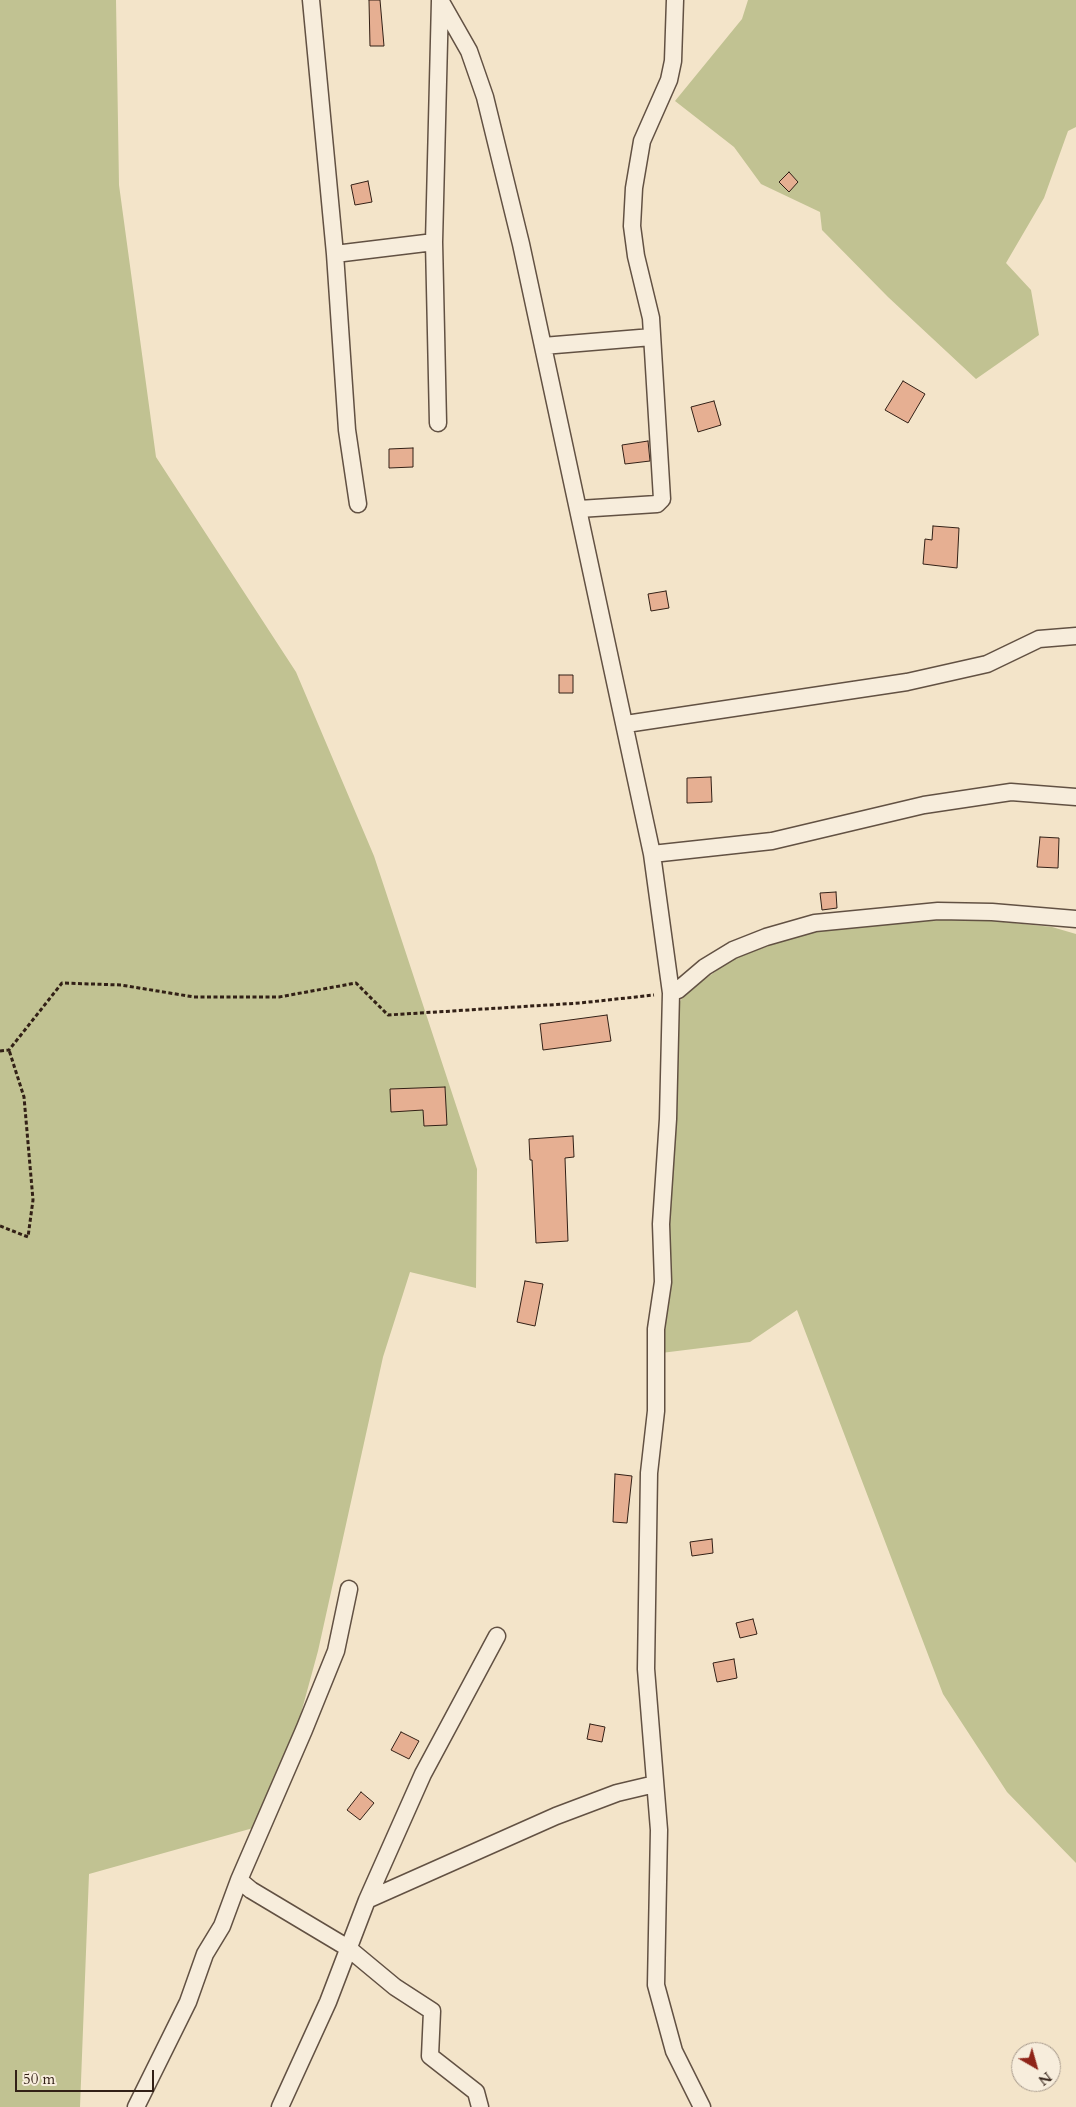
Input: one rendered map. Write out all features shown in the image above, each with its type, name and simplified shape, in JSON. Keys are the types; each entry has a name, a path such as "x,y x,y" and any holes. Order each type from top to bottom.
{"street":[{"path":"311,0 335,254 347,430 358,504"},
{"path":"438,424 434,242 440,0"},
{"path":"440,0 469,52 485,97 521,244 626,724 652,854 671,993 668,1119 661,1224 663,1282 656,1329 656,1411 649,1473 646,1669 659,1830 656,1985 674,2051 702,2107"},
{"path":"579,509 657,504 662,498 651,318 636,256 632,226 634,188 642,141 669,80 673,61 676,0"},
{"path":"335,254 434,242"},
{"path":"543,346 652,337"},
{"path":"626,724 907,682 986,664 1039,639 1076,636"},
{"path":"652,854 772,841 924,805 1011,792 1076,797"},
{"path":"671,993 678,990 705,967 734,950 766,937 815,923 938,910 1002,912 1076,919"},
{"path":"136,2107 188,2002 205,1954 222,1926 239,1880 280,1788 336,1651 349,1589"},
{"path":"280,2107 328,2002 368,1900 423,1774 497,1636"},
{"path":"368,1900 556,1816 617,1794 655,1784"},
{"path":"239,1880 251,1890 348,1948 395,1987 432,2011 430,2056 476,2092 480,2107"}],"path":[{"path":"0,1051 9,1050 62,983 121,986 194,997 270,997 356,984 388,1015 580,1003 671,993"},
{"path":"0,1226 28,1238 33,1200 24,1097 9,1050"}],"green space":[{"path":"0,0 116,0 119,185 156,457 296,672 374,856 477,1169 476,1288 410,1272 383,1357 318,1651 271,1823 89,1874 80,2107 0,2107"},
{"path":"748,0 1076,0 1076,127 1068,131 1044,198 1006,263 1031,290 1039,335 976,379 888,297 822,230 820,212 761,184 734,147 675,101 742,19"},
{"path":"965,918 1052,927 1076,934 1076,1863 1007,1792 943,1694 797,1310 750,1342 653,1354 666,1022 685,994 735,957 817,930"}],"building":[{"path":"369,0 380,0 384,46 370,46"},
{"path":"789,172 798,182 789,192 779,182"},
{"path":"368,181 372,202 355,205 351,185"},
{"path":"903,381 925,394 908,423 885,410"},
{"path":"714,401 721,425 698,432 691,407"},
{"path":"648,441 650,461 625,464 622,445"},
{"path":"413,448 413,467 389,468 389,449"},
{"path":"933,526 959,528 957,568 923,564 925,539 932,540"},
{"path":"666,591 669,608 651,611 648,594"},
{"path":"559,675 573,675 573,693 559,693"},
{"path":"711,777 712,802 687,803 687,778"},
{"path":"1040,837 1059,838 1058,868 1037,867"},
{"path":"836,892 837,908 822,910 820,893"},
{"path":"607,1015 611,1041 543,1050 540,1024"},
{"path":"445,1087 447,1125 424,1126 423,1110 391,1112 390,1089"},
{"path":"573,1136 574,1157 565,1158 568,1241 536,1243 532,1160 530,1160 529,1139"},
{"path":"525,1281 543,1284 535,1326 517,1322"},
{"path":"615,1474 632,1476 627,1523 613,1522"},
{"path":"712,1539 713,1553 692,1556 690,1542"},
{"path":"753,1619 757,1634 740,1638 736,1623"},
{"path":"734,1659 737,1678 717,1682 713,1663"},
{"path":"590,1724 605,1727 602,1742 587,1739"},
{"path":"401,1732 419,1741 409,1759 391,1750"},
{"path":"361,1792 374,1803 360,1820 347,1810"}]}
